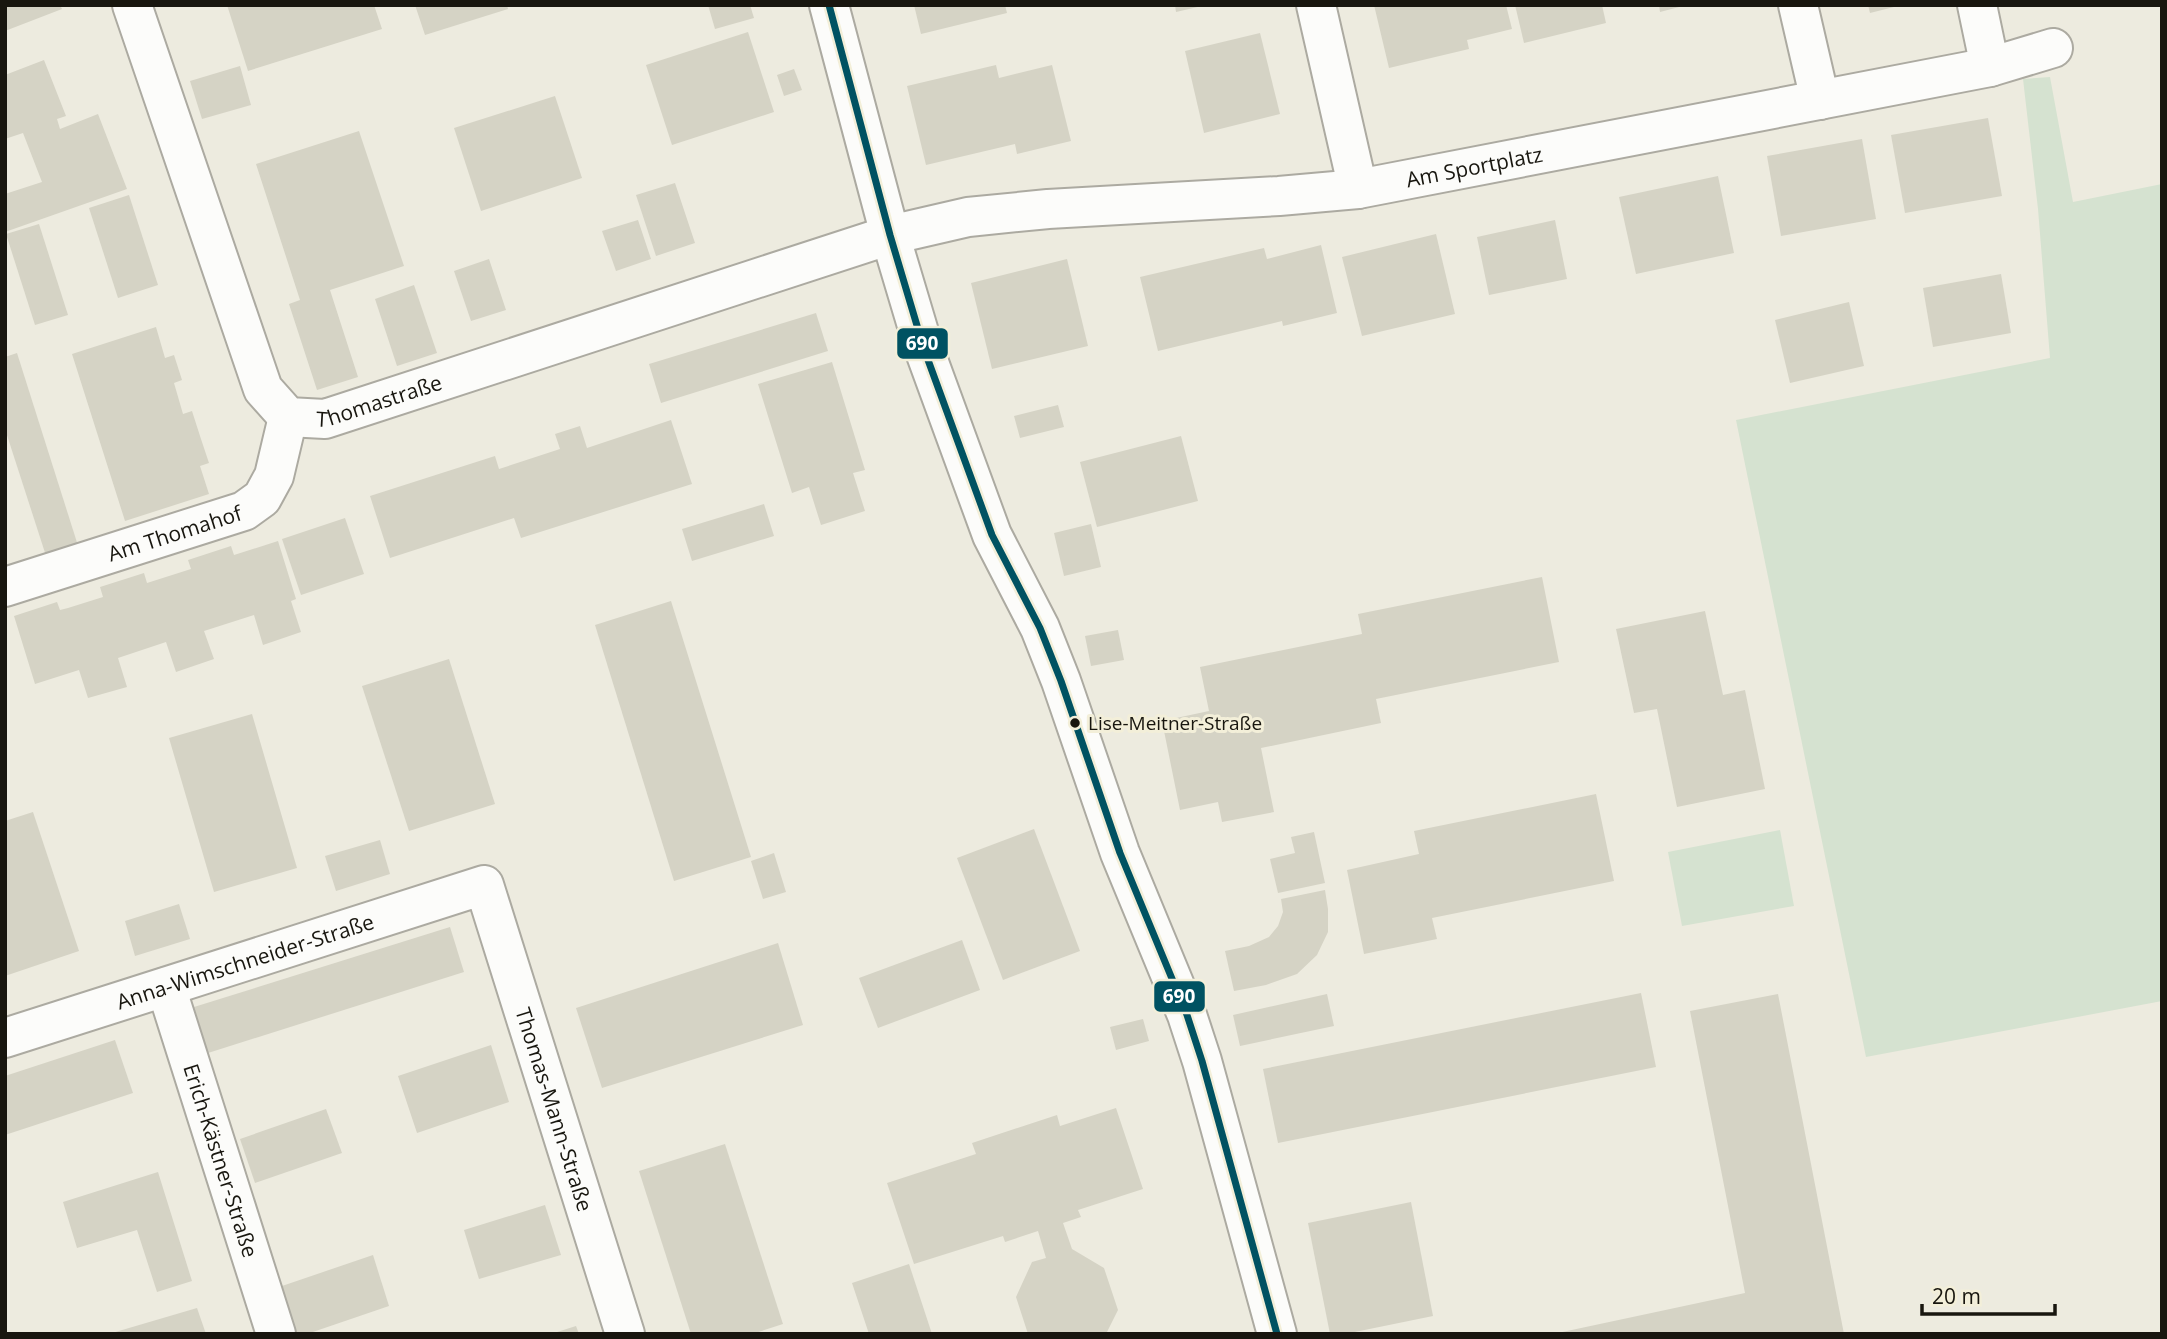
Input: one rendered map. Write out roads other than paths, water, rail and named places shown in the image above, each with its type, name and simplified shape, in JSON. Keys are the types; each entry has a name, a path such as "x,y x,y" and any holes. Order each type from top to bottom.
{"street":[{"name":"Thomastraße","path":"132,5 263,389 288,417 325,419 890,235"},
{"path":"829,5 890,235 924,349 992,535 1044,638 1120,853 1187,1015 1278,1334"},
{"path":"1316,5 1358,189"},
{"path":"1798,5 1820,100"},
{"path":"1977,5 1990,67"},
{"name":"Am Sportplatz","path":"890,235 968,217 1048,209 1358,189 1990,67 2053,48"},
{"name":"Am Thomahof","path":"5,587 244,511 262,498 274,476 288,417"},
{"name":"Anna-Wimschneider-Straße","path":"5,1038 484,885"},
{"name":"Thomas-Mann-Straße","path":"484,885 625,1334"},
{"name":"Erich-Kästner-Straße","path":"166,987 276,1334"}],"place":[{"name":"Lise-Meitner-Straße","path":"1075,723"}]}
